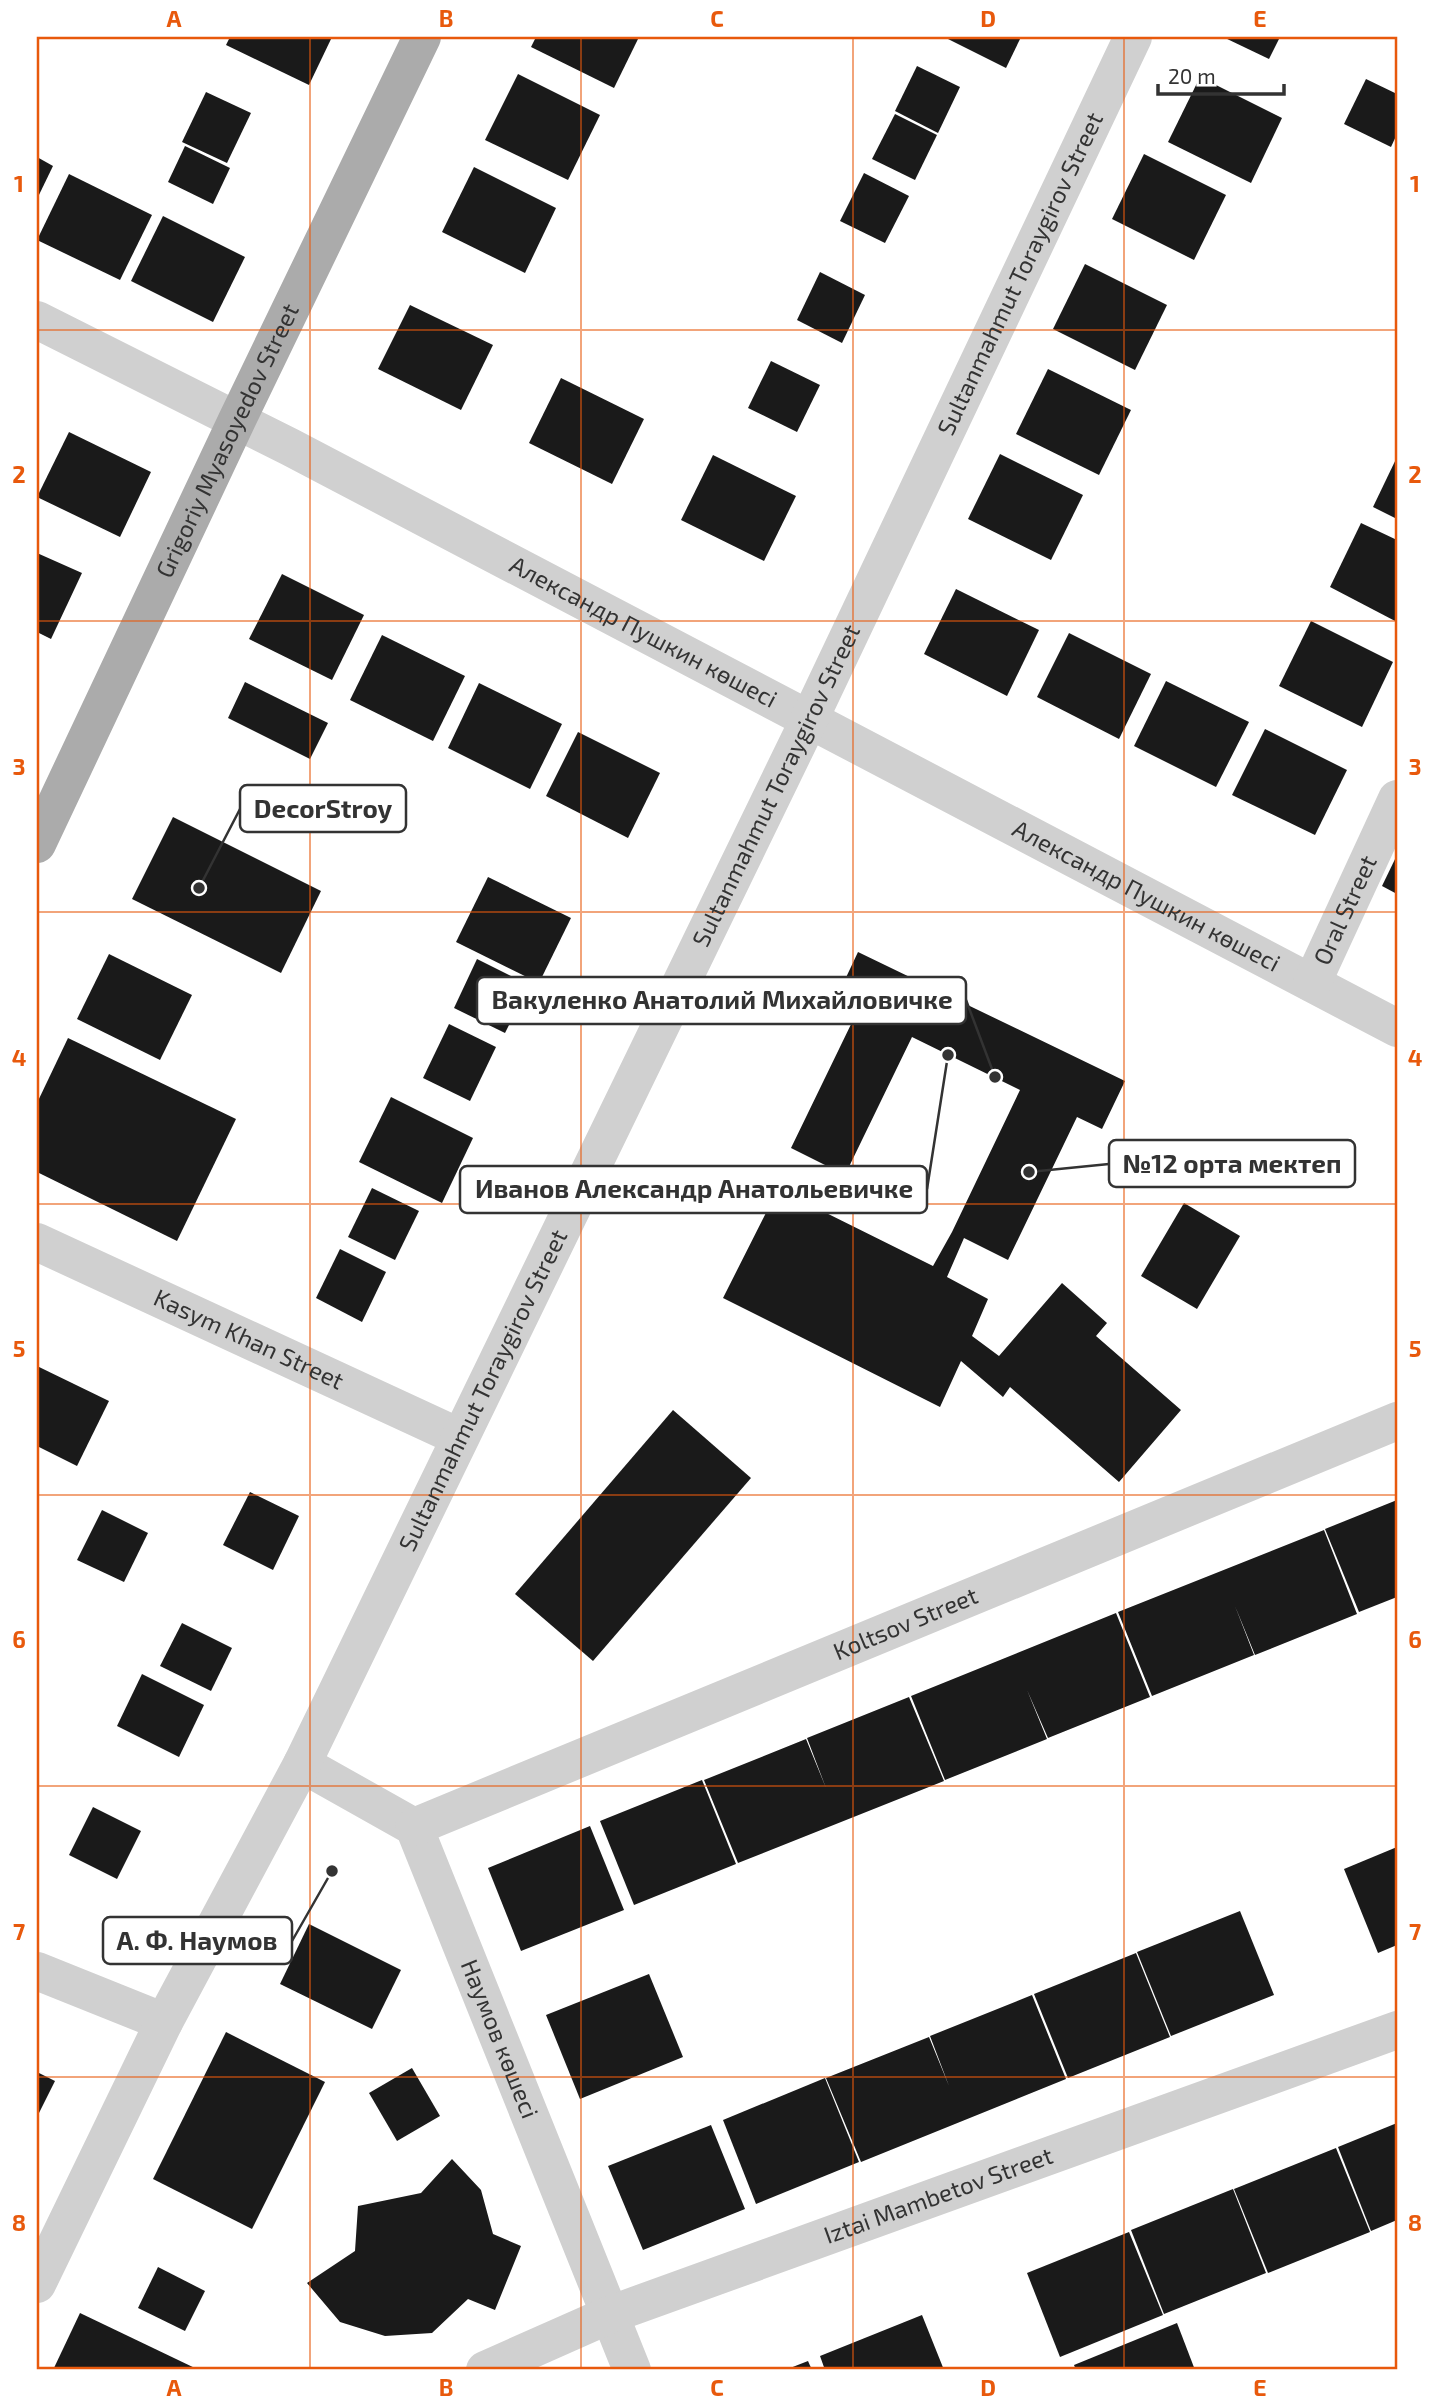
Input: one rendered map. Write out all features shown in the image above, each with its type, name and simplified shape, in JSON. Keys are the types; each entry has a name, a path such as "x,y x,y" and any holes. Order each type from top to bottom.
{"main road":[{"name":"Grigoriy Myasoyedov Street","path":"37,844 422,37"}],"street":[{"name":"Sultanmahmut Toraygirov Street","path":"37,2284 164,2022 302,1764 809,720 1133,37"},
{"name":"Александр Пушкин көшесі","path":"37,320 237,420 1397,1028"},
{"name":"Oral Street","path":"1312,983 1397,799"},
{"name":"Kasym Khan Street","path":"37,1242 459,1437"},
{"name":"Koltsov Street","path":"414,1827 1397,1421"},
{"path":"302,1764 414,1827"},
{"name":"Наумов көшесі","path":"414,1827 632,2370"},
{"path":"37,1971 164,2022"},
{"name":"Iztai Mambetov Street","path":"485,2370 609,2315 1397,2030"}],"building":[{"path":"230,37 332,37 309,85 226,45"},
{"path":"536,37 639,37 614,88 531,47"},
{"path":"944,37 1021,37 1006,68"},
{"path":"1223,37 1280,37 1269,59"},
{"path":"917,66 960,87 938,133 895,111"},
{"path":"518,74 600,115 568,180 485,140"},
{"path":"1200,77 1282,118 1251,183 1168,142"},
{"path":"1366,79 1397,94 1397,134 1391,147 1344,124"},
{"path":"206,92 251,113 227,163 182,142"},
{"path":"895,114 937,135 915,180 872,159"},
{"path":"185,146 230,168 213,204 168,182"},
{"path":"1144,154 1226,195 1194,260 1112,219"},
{"path":"37,157 53,166 37,199"},
{"path":"474,167 556,208 525,273 442,232"},
{"path":"864,173 909,196 885,243 840,221"},
{"path":"69,174 152,215 120,280 37,240"},
{"path":"163,216 245,257 213,322 131,281"},
{"path":"1085,264 1167,305 1135,370 1053,329"},
{"path":"820,272 865,295 842,343 797,320"},
{"path":"410,305 493,345 461,410 378,369"},
{"path":"771,361 820,385 797,432 748,408"},
{"path":"1048,369 1131,410 1099,475 1016,434"},
{"path":"561,378 644,419 612,484 529,443"},
{"path":"69,432 151,472 120,537 37,497"},
{"path":"1000,454 1083,495 1051,560 968,519"},
{"path":"713,455 796,496 764,561 681,520"},
{"path":"1397,457 1397,519 1373,507"},
{"path":"1361,523 1397,540 1397,622 1330,587"},
{"path":"37,553 82,573 51,639 37,632"},
{"path":"282,574 364,615 332,680 249,639"},
{"path":"956,589 1039,630 1007,696 924,654"},
{"path":"1311,621 1393,662 1362,727 1279,686"},
{"path":"1069,633 1151,674 1119,739 1037,697"},
{"path":"382,635 465,676 433,741 350,700"},
{"path":"1166,681 1249,722 1216,787 1134,746"},
{"path":"245,682 328,723 310,759 228,718"},
{"path":"479,683 562,724 530,789 448,748"},
{"path":"1265,729 1347,770 1315,835 1232,795"},
{"path":"578,732 660,773 628,838 546,796"},
{"path":"173,817 321,891 281,973 132,899"},
{"path":"1397,855 1397,894 1382,886"},
{"path":"488,877 571,918 539,983 456,942"},
{"path":"858,952 1125,1081 1102,1129 1077,1117 1008,1260 964,1238 947,1277 988,1299 972,1336 999,1356 1062,1283 1107,1323 1096,1336 1181,1410 1119,1482 1010,1387 1003,1397 961,1361 940,1407 723,1298 778,1189 933,1266 1020,1090 912,1037 845,1175 791,1148 856,1014 834,1003"},
{"path":"109,954 192,995 160,1060 77,1019"},
{"path":"477,959 529,985 505,1033 454,1008"},
{"path":"449,1024 496,1047 470,1101 423,1078"},
{"path":"68,1038 236,1119 177,1241 37,1172 37,1103"},
{"path":"391,1097 473,1138 442,1203 359,1162"},
{"path":"372,1188 419,1211 395,1260 348,1237"},
{"path":"1184,1203 1240,1236 1197,1309 1141,1276"},
{"path":"340,1249 386,1272 362,1322 316,1298"},
{"path":"37,1366 109,1401 77,1466 37,1446"},
{"path":"673,1410 751,1478 593,1661 515,1594"},
{"path":"250,1492 299,1516 273,1570 223,1545"},
{"path":"1397,1500 1397,1597 1359,1612 1325,1529"},
{"path":"102,1510 148,1533 124,1582 77,1560"},
{"path":"1324,1530 1357,1614 1255,1655 1235,1606 1254,1655 1152,1696 1118,1612"},
{"path":"1116,1613 1150,1697 1048,1738 1027,1690 1047,1739 945,1780 911,1696"},
{"path":"182,1623 232,1648 211,1691 160,1666"},
{"path":"142,1674 204,1705 179,1757 117,1726"},
{"path":"909,1697 944,1781 738,1863 704,1780 806,1739 826,1788 807,1738"},
{"path":"702,1780 736,1864 634,1905 600,1821"},
{"path":"93,1807 141,1831 117,1879 69,1855"},
{"path":"590,1826 624,1910 521,1951 488,1868"},
{"path":"1397,1847 1397,1945 1378,1953 1344,1869"},
{"path":"1240,1911 1274,1995 1171,2036 1137,1952"},
{"path":"309,1924 401,1970 372,2029 280,1984"},
{"path":"1136,1953 1170,2037 1068,2078 1034,1994"},
{"path":"649,1974 683,2057 580,2099 546,2015"},
{"path":"1032,1995 1066,2079 861,2162 826,2078 929,2037 949,2086 930,2036"},
{"path":"226,2032 325,2082 252,2229 153,2179"},
{"path":"412,2068 440,2116 397,2141 369,2093"},
{"path":"37,2072 55,2081 37,2117"},
{"path":"825,2078 859,2162 756,2204 723,2120"},
{"path":"1397,2123 1397,2220 1371,2231 1338,2147"},
{"path":"711,2125 745,2209 643,2250 608,2166"},
{"path":"1336,2148 1370,2232 1268,2273 1234,2189"},
{"path":"452,2159 481,2190 493,2234 521,2246 495,2310 468,2299 432,2333 385,2336 340,2322 307,2283 355,2251 358,2206 421,2193"},
{"path":"1233,2189 1266,2273 1164,2314 1131,2230"},
{"path":"1129,2232 1163,2315 1060,2357 1027,2273"},
{"path":"158,2267 205,2291 185,2331 138,2308"},
{"path":"80,2313 199,2370 53,2370"},
{"path":"922,2315 944,2370 825,2370 820,2356"},
{"path":"1177,2323 1195,2370 1076,2370 1074,2365"},
{"path":"808,2361 812,2370 785,2370"}],"place":[{"name":"DecorStroy","path":"199,888"},
{"name":"Иванов Александр Анатольевичке","path":"948,1055"},
{"name":"Вакуленко Анатолий Михайловичке","path":"995,1077"},
{"name":"№12 орта мектеп","path":"1029,1172"},
{"name":"А. Ф. Наумов","path":"332,1871"}]}
